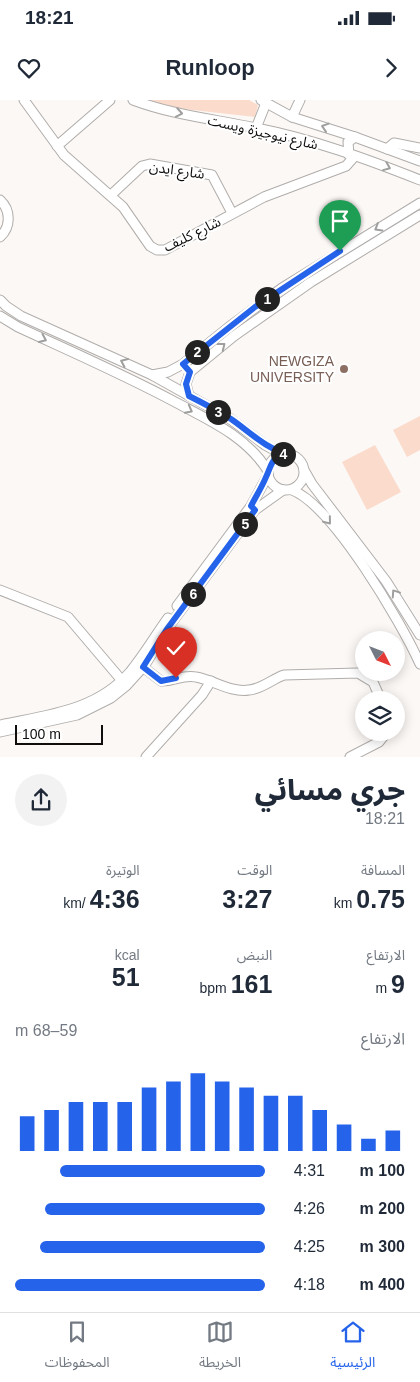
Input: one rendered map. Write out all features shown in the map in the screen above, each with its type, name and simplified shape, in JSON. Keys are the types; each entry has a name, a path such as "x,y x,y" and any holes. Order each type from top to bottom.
{"street":[{"name":"شارع كليف","path":"24,100 57,146 111,195 132,218 150,246 157,250 165,250 232,213 291,186 346,166 355,157"},
{"path":"57,146 110,100"},
{"name":"شارع نيوجيزة ويست","path":"133,100 168,111 295,137 419,176"},
{"path":"292,117 300,100"},
{"path":"256,128 263,101"},
{"name":"شارع نيوجيزة ويست","path":"263,101 292,117 355,137 417,160"},
{"path":"355,137 348,142 355,157 368,151 368,142"},
{"path":"387,149 394,142 419,148 417,160"},
{"name":"شارع ايدن","path":"111,195 142,166 150,164 212,175 232,213"},
{"path":"0,200 7,211 8,219 7,227 0,237"},
{"path":"152,375 168,372 183,364 229,326 282,288 420,203"},
{"path":"189,396 186,384 190,372 234,336 285,299 420,215"},
{"path":"0,300 21,316 152,375 229,418 265,445 300,460 312,484 381,573 420,635"},
{"path":"0,316 18,327 136,381 225,429 248,446 260,458 272,485 303,494 337,532 416,646 420,664"},
{"path":"89,359 93,348"},
{"path":"183,364 190,372"},
{"path":"0,725 72,710 124,683 141,657 167,629 253,508 272,460 277,456 288,454"},
{"path":"253,508 301,482 304,470"},
{"path":"0,590 68,617 124,683"},
{"path":"0,732 77,715 103,703 143,667 155,643"},
{"path":"143,667 161,681 190,676 240,691 249,690 284,675 358,673 373,682 377,691"},
{"path":"146,757 202,695 211,681"},
{"path":"350,757 380,741"}],"shaded area":[{"path":"133,100 249,100 258,105 255,117 139,104"},
{"path":"420,416 420,450 407,457 393,430"},
{"path":"375,445 401,492 367,510 342,462"}],"place":[{"name":"NEWGIZA UNIVERSITY","path":"344,369"}],"route":[{"path":"176,678 161,681 143,667 161,642 167,629 255,510 251,506 268,475 269,465 272,460 282,454 288,454 276,451 265,445 229,418 189,396 186,384 190,372 183,364 255,307 340,251"}]}
